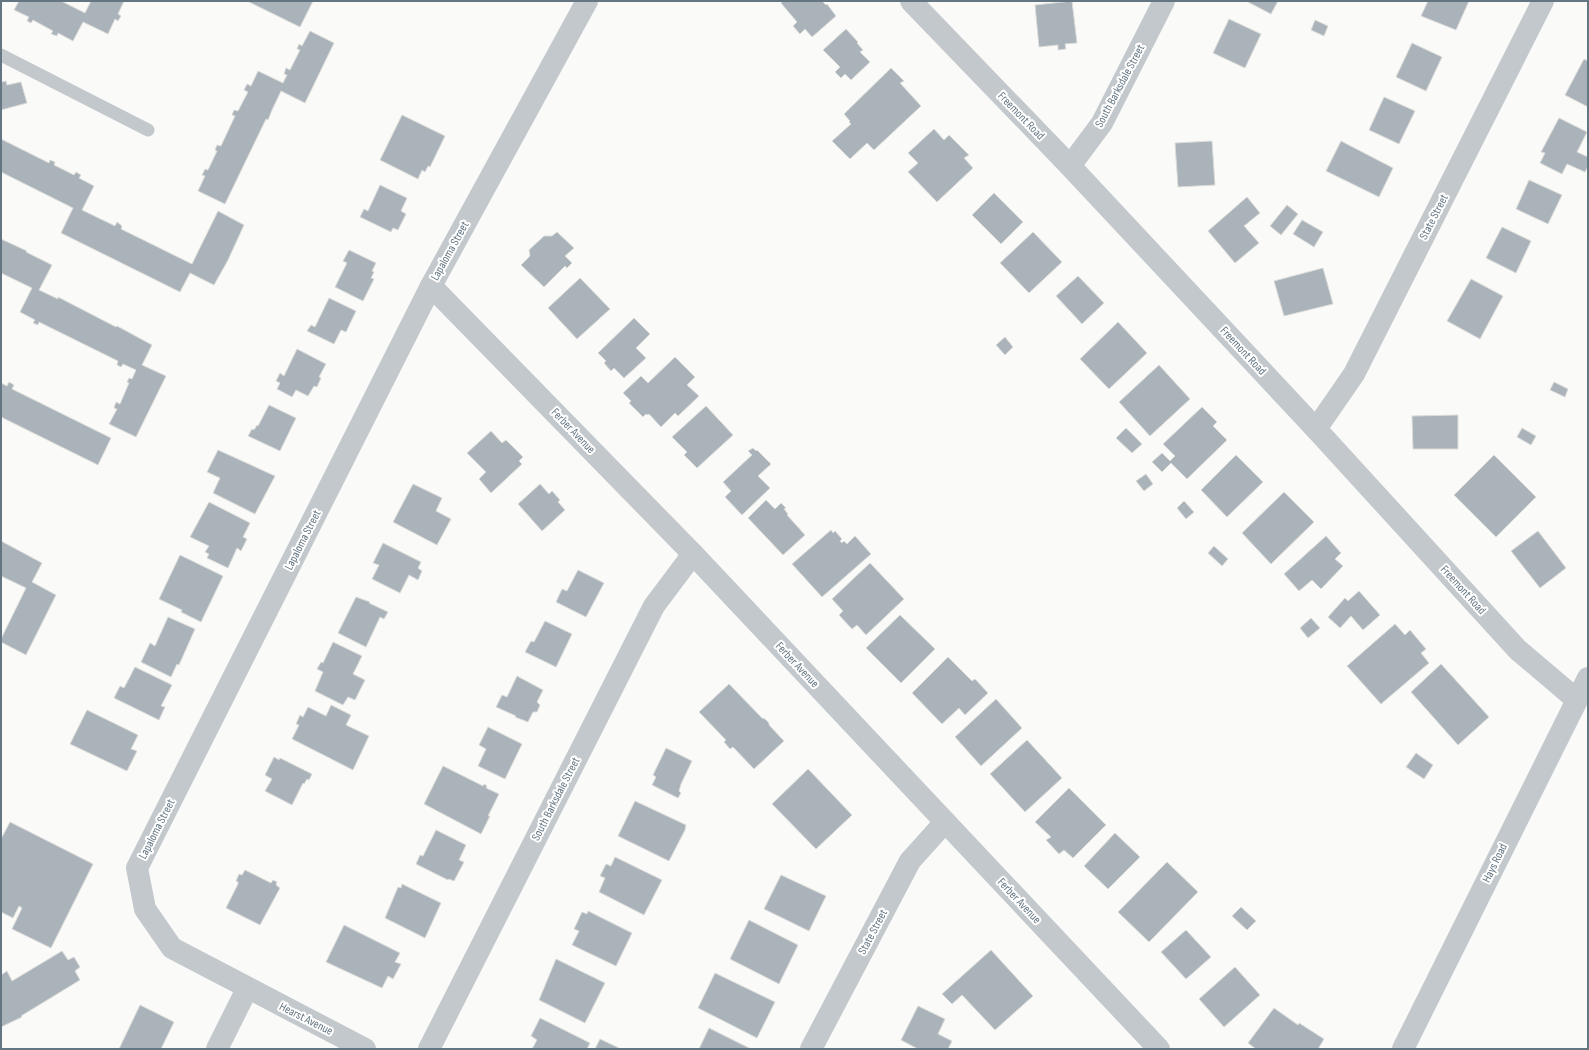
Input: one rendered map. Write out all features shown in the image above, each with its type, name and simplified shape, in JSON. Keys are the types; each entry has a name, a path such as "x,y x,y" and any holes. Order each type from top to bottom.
{"street":[{"name":"Lapaloma Street","path":"247,989 172,948 145,909 137,868 431,286 587,1"},
{"name":"Freemont Road","path":"911,1 1070,166 1316,429 1518,650 1577,700"},
{"name":"South Barksdale Street","path":"1070,166 1102,123 1164,1"},
{"name":"State Street","path":"1316,429 1354,374 1543,1"},
{"name":"Ferber Avenue","path":"431,286 693,554 1159,1049"},
{"name":"South Barksdale Street","path":"429,1049 654,606 693,554"},
{"name":"Hays Road","path":"1403,1049 1588,678"},
{"name":"State Street","path":"811,1049 910,861 945,822"},
{"path":"217,1049 247,989"},
{"name":"Hearst Avenue","path":"247,989 365,1049"}],"lane":[{"path":"1,55 148,130"}],"building":[{"path":"19,1 61,1 85,13 91,1 124,1 118,14 121,16 118,21 115,19 108,34 83,22 73,41 58,33 57,36 51,34 53,31 33,20 31,23 27,21 29,17 14,10"},
{"path":"247,1 313,1 300,27"},
{"path":"783,1 822,1 826,5 827,4 836,16 812,37 805,29 800,34 793,26 797,22 781,3"},
{"path":"1072,1 1077,43 1065,44 1066,49 1058,50 1058,45 1039,47 1035,5"},
{"path":"1246,1 1278,1 1271,14"},
{"path":"1428,1 1469,1 1456,30 1421,16"},
{"path":"1229,19 1261,34 1245,68 1213,53"},
{"path":"1315,20 1328,26 1324,36 1311,30"},
{"path":"846,29 863,50 860,52 870,62 851,80 845,74 841,78 835,72 840,67 823,50"},
{"path":"310,31 334,43 305,103 281,91 268,120 266,119 225,204 198,191 205,176 202,175 205,169 208,170 217,151 215,150 217,145 221,146 235,116 232,115 234,110 238,111 248,92 244,90 247,84 251,86 258,71 283,83 287,75 284,74 286,68 290,70 300,50 297,49 299,44 302,46"},
{"path":"1412,43 1442,57 1426,91 1396,77"},
{"path":"1584,59 1588,61 1588,107 1565,95"},
{"path":"891,68 904,81 900,83 921,106 874,150 867,143 850,159 832,141 851,124 844,114"},
{"path":"1,78 2,82 6,81 7,85 21,82 27,103 1,110"},
{"path":"1384,97 1415,111 1399,144 1369,130"},
{"path":"402,115 445,136 430,167 428,166 425,172 422,170 418,179 380,160"},
{"path":"1559,118 1587,132 1577,152 1588,157 1588,166 1585,172 1567,164 1562,174 1540,163 1545,153 1541,152"},
{"path":"934,129 944,140 949,135 969,155 964,158 973,168 937,202 908,172 918,163 908,153"},
{"path":"1,139 49,163 50,160 55,162 54,165 74,175 76,172 81,175 79,178 94,186 82,210 115,226 117,222 122,226 121,229 192,264 218,211 244,225 228,260 214,285 190,273 180,292 61,233 73,208 1,172"},
{"path":"1212,141 1215,185 1178,187 1175,143"},
{"path":"1341,141 1393,168 1379,197 1326,171"},
{"path":"1529,180 1562,195 1548,224 1516,209"},
{"path":"380,185 407,198 401,211 406,214 398,230 393,228 391,232 360,217 364,209 368,211"},
{"path":"994,193 1023,222 1001,244 972,215"},
{"path":"1247,197 1260,213 1244,226 1259,243 1235,263 1208,231"},
{"path":"1287,205 1298,214 1281,235 1270,226"},
{"path":"1302,220 1323,232 1314,247 1293,234"},
{"path":"1502,227 1531,241 1516,273 1486,258"},
{"path":"557,232 574,248 565,256 572,263 567,268 565,266 544,287 521,265 530,256 529,250 544,236 552,236"},
{"path":"1033,232 1062,262 1029,293 1000,263"},
{"path":"1,239 52,265 39,290 58,299 58,297 152,345 142,365 166,376 136,437 109,424 117,409 114,408 116,402 120,404 129,383 127,382 129,378 132,379 136,370 123,364 121,367 117,365 118,361 39,322 38,325 33,323 35,320 20,312 32,288 1,273"},
{"path":"349,250 376,263 372,271 374,272 371,278 374,279 363,301 335,287 347,263 343,261"},
{"path":"1323,268 1333,304 1284,316 1274,281"},
{"path":"1078,276 1104,303 1082,324 1056,296"},
{"path":"580,278 610,309 577,339 548,308"},
{"path":"1471,279 1503,296 1480,339 1447,321"},
{"path":"329,298 356,311 346,332 341,330 334,344 307,331 311,325 315,327"},
{"path":"634,318 650,334 636,348 646,358 624,378 614,368 611,371 604,363 606,361 598,353"},
{"path":"1118,322 1147,353 1109,389 1080,359"},
{"path":"1005,337 1013,347 1005,355 996,345"},
{"path":"297,349 326,364 319,377 321,378 317,387 314,386 308,396 296,390 292,397 277,389 280,383 276,381 280,373 284,376"},
{"path":"675,357 695,377 687,385 699,396 678,416 675,413 661,427 649,414 646,414 643,417 629,403 631,401 623,393 641,376 648,383"},
{"path":"1159,365 1190,399 1150,436 1119,402"},
{"path":"9,382 14,385 12,389 111,438 98,465 3,418 1,416 1,383 7,386"},
{"path":"1554,382 1568,389 1565,397 1550,390"},
{"path":"269,405 296,418 280,451 248,436 252,429 254,430 257,425 258,426"},
{"path":"706,406 733,435 697,468 684,455 687,452 672,437"},
{"path":"1202,407 1217,422 1213,426 1227,440 1187,479 1171,463 1162,472 1152,462 1162,453 1170,461 1175,456 1163,444"},
{"path":"1458,415 1458,449 1413,449 1412,416"},
{"path":"1126,428 1142,444 1132,453 1116,438"},
{"path":"1522,428 1536,436 1531,445 1517,437"},
{"path":"491,431 502,443 506,440 523,457 519,461 522,464 491,493 479,479 486,472 467,453"},
{"path":"753,448 771,464 758,476 770,488 742,515 725,497 731,491 723,482 752,455 748,451"},
{"path":"218,450 275,476 255,514 213,493 220,478 207,472"},
{"path":"1236,455 1263,482 1227,517 1201,490"},
{"path":"1494,455 1536,497 1496,537 1454,495"},
{"path":"1146,474 1153,484 1144,491 1136,481"},
{"path":"413,484 442,498 436,511 451,519 437,545 393,522"},
{"path":"540,484 549,494 552,491 560,500 558,502 565,510 542,531 518,504"},
{"path":"1284,492 1314,522 1271,564 1242,533"},
{"path":"766,500 775,509 781,503 786,508 784,509 788,514 787,515 805,535 783,555 748,518"},
{"path":"1184,501 1194,512 1186,519 1177,508"},
{"path":"209,502 250,523 243,537 247,539 241,551 237,548 228,568 207,558 209,554 205,552 209,546 190,537"},
{"path":"831,530 833,533 835,531 842,539 840,541 842,543 844,541 847,544 855,536 871,554 822,597 792,564"},
{"path":"1538,531 1566,568 1540,588 1511,551"},
{"path":"1326,536 1341,553 1335,559 1343,566 1321,589 1312,580 1299,591 1284,574"},
{"path":"1,541 42,563 32,582 56,595 26,655 1,642 1,639 26,588 1,576"},
{"path":"383,543 421,562 418,568 422,571 418,580 409,575 400,593 372,579 379,565 373,563"},
{"path":"1214,546 1228,559 1222,566 1208,553"},
{"path":"180,555 223,576 201,622 181,612 182,610 159,599"},
{"path":"870,563 904,599 866,635 857,625 852,629 839,615 843,611 832,599"},
{"path":"578,570 604,583 586,617 556,602 562,589 567,591"},
{"path":"1359,591 1380,615 1363,630 1351,616 1340,628 1328,617 1345,598 1348,601"},
{"path":"356,597 370,602 369,603 388,612 384,619 380,617 366,647 338,633"},
{"path":"900,615 935,649 901,683 866,648"},
{"path":"168,617 195,629 179,665 177,664 171,677 141,662 150,643 155,646"},
{"path":"1311,618 1320,628 1308,638 1300,628"},
{"path":"545,621 572,634 556,667 525,652 531,641 534,642"},
{"path":"1395,624 1405,635 1410,630 1426,649 1421,653 1429,663 1381,704 1347,666"},
{"path":"333,642 362,656 353,674 365,680 355,700 348,697 343,705 315,691 323,672 317,669 321,662 323,663"},
{"path":"948,657 972,681 975,679 988,693 965,715 959,708 942,724 912,693"},
{"path":"1441,664 1489,717 1458,745 1411,692"},
{"path":"135,667 172,685 161,706 165,707 159,720 114,698 120,686 124,688"},
{"path":"517,676 543,690 537,702 540,705 537,712 533,712 528,722 496,707 502,695 507,697"},
{"path":"729,684 762,718 769,723 769,725 784,741 754,769 733,747 730,749 724,742 726,740 699,712"},
{"path":"996,699 1022,728 981,766 955,737"},
{"path":"331,705 351,715 346,725 369,736 353,770 292,739 299,725 296,724 300,715 303,717 308,707 326,716"},
{"path":"87,710 138,735 131,749 137,751 127,771 70,744"},
{"path":"488,727 522,744 505,779 478,766 486,749 479,745"},
{"path":"1027,740 1062,778 1025,812 990,774"},
{"path":"666,748 692,761 681,784 679,791 681,793 678,798 652,785 656,777 653,775"},
{"path":"1416,753 1433,765 1424,779 1406,767"},
{"path":"274,757 279,760 280,758 312,774 309,780 307,779 304,784 303,783 292,805 265,791 272,779 265,775"},
{"path":"443,766 483,786 484,784 487,786 486,788 499,794 481,834 424,804"},
{"path":"808,769 852,815 816,849 772,804"},
{"path":"1069,788 1106,825 1073,858 1064,850 1059,854 1046,840 1051,837 1035,822"},
{"path":"635,801 686,825 685,830 669,861 618,836"},
{"path":"10,822 93,864 51,948 12,929 22,908 19,906 13,918 1,912 1,839"},
{"path":"436,830 466,845 459,860 464,862 454,881 448,880 416,864 420,855 423,856"},
{"path":"1115,833 1140,857 1108,889 1084,866"},
{"path":"615,857 662,880 644,915 599,892 605,878 600,876 606,864 611,866"},
{"path":"1167,862 1198,892 1149,942 1118,912"},
{"path":"245,870 271,883 273,880 277,882 276,885 280,888 260,925 226,908 238,884 236,881 239,874 242,875"},
{"path":"781,875 826,896 809,931 764,909"},
{"path":"402,884 441,903 425,938 385,918 398,887 401,888"},
{"path":"1241,907 1256,921 1247,930 1232,916"},
{"path":"588,911 632,933 616,966 572,945 579,931 574,929 582,912 587,914"},
{"path":"749,920 798,945 779,984 730,959"},
{"path":"344,925 400,953 395,962 401,964 393,979 388,976 382,988 326,962"},
{"path":"1186,930 1211,957 1186,979 1161,952"},
{"path":"991,950 1033,996 995,1030 962,995 952,1004 942,994"},
{"path":"62,951 68,960 74,957 80,967 75,971 80,980 21,1016 22,1017 1,1027 1,975 7,971 12,981"},
{"path":"556,959 605,983 585,1023 539,1000"},
{"path":"1235,967 1260,995 1224,1027 1199,999"},
{"path":"715,973 775,1002 757,1038 698,1008"},
{"path":"140,1005 174,1022 161,1049 119,1049"},
{"path":"918,1006 945,1019 938,1034 952,1041 948,1049 918,1049 901,1040"},
{"path":"1274,1008 1298,1025 1299,1023 1324,1039 1318,1049 1256,1049 1248,1043"},
{"path":"540,1018 590,1043 587,1049 532,1049 537,1040 531,1036"},
{"path":"709,1028 751,1049 699,1049"},
{"path":"600,1039 621,1049 595,1049"}]}
